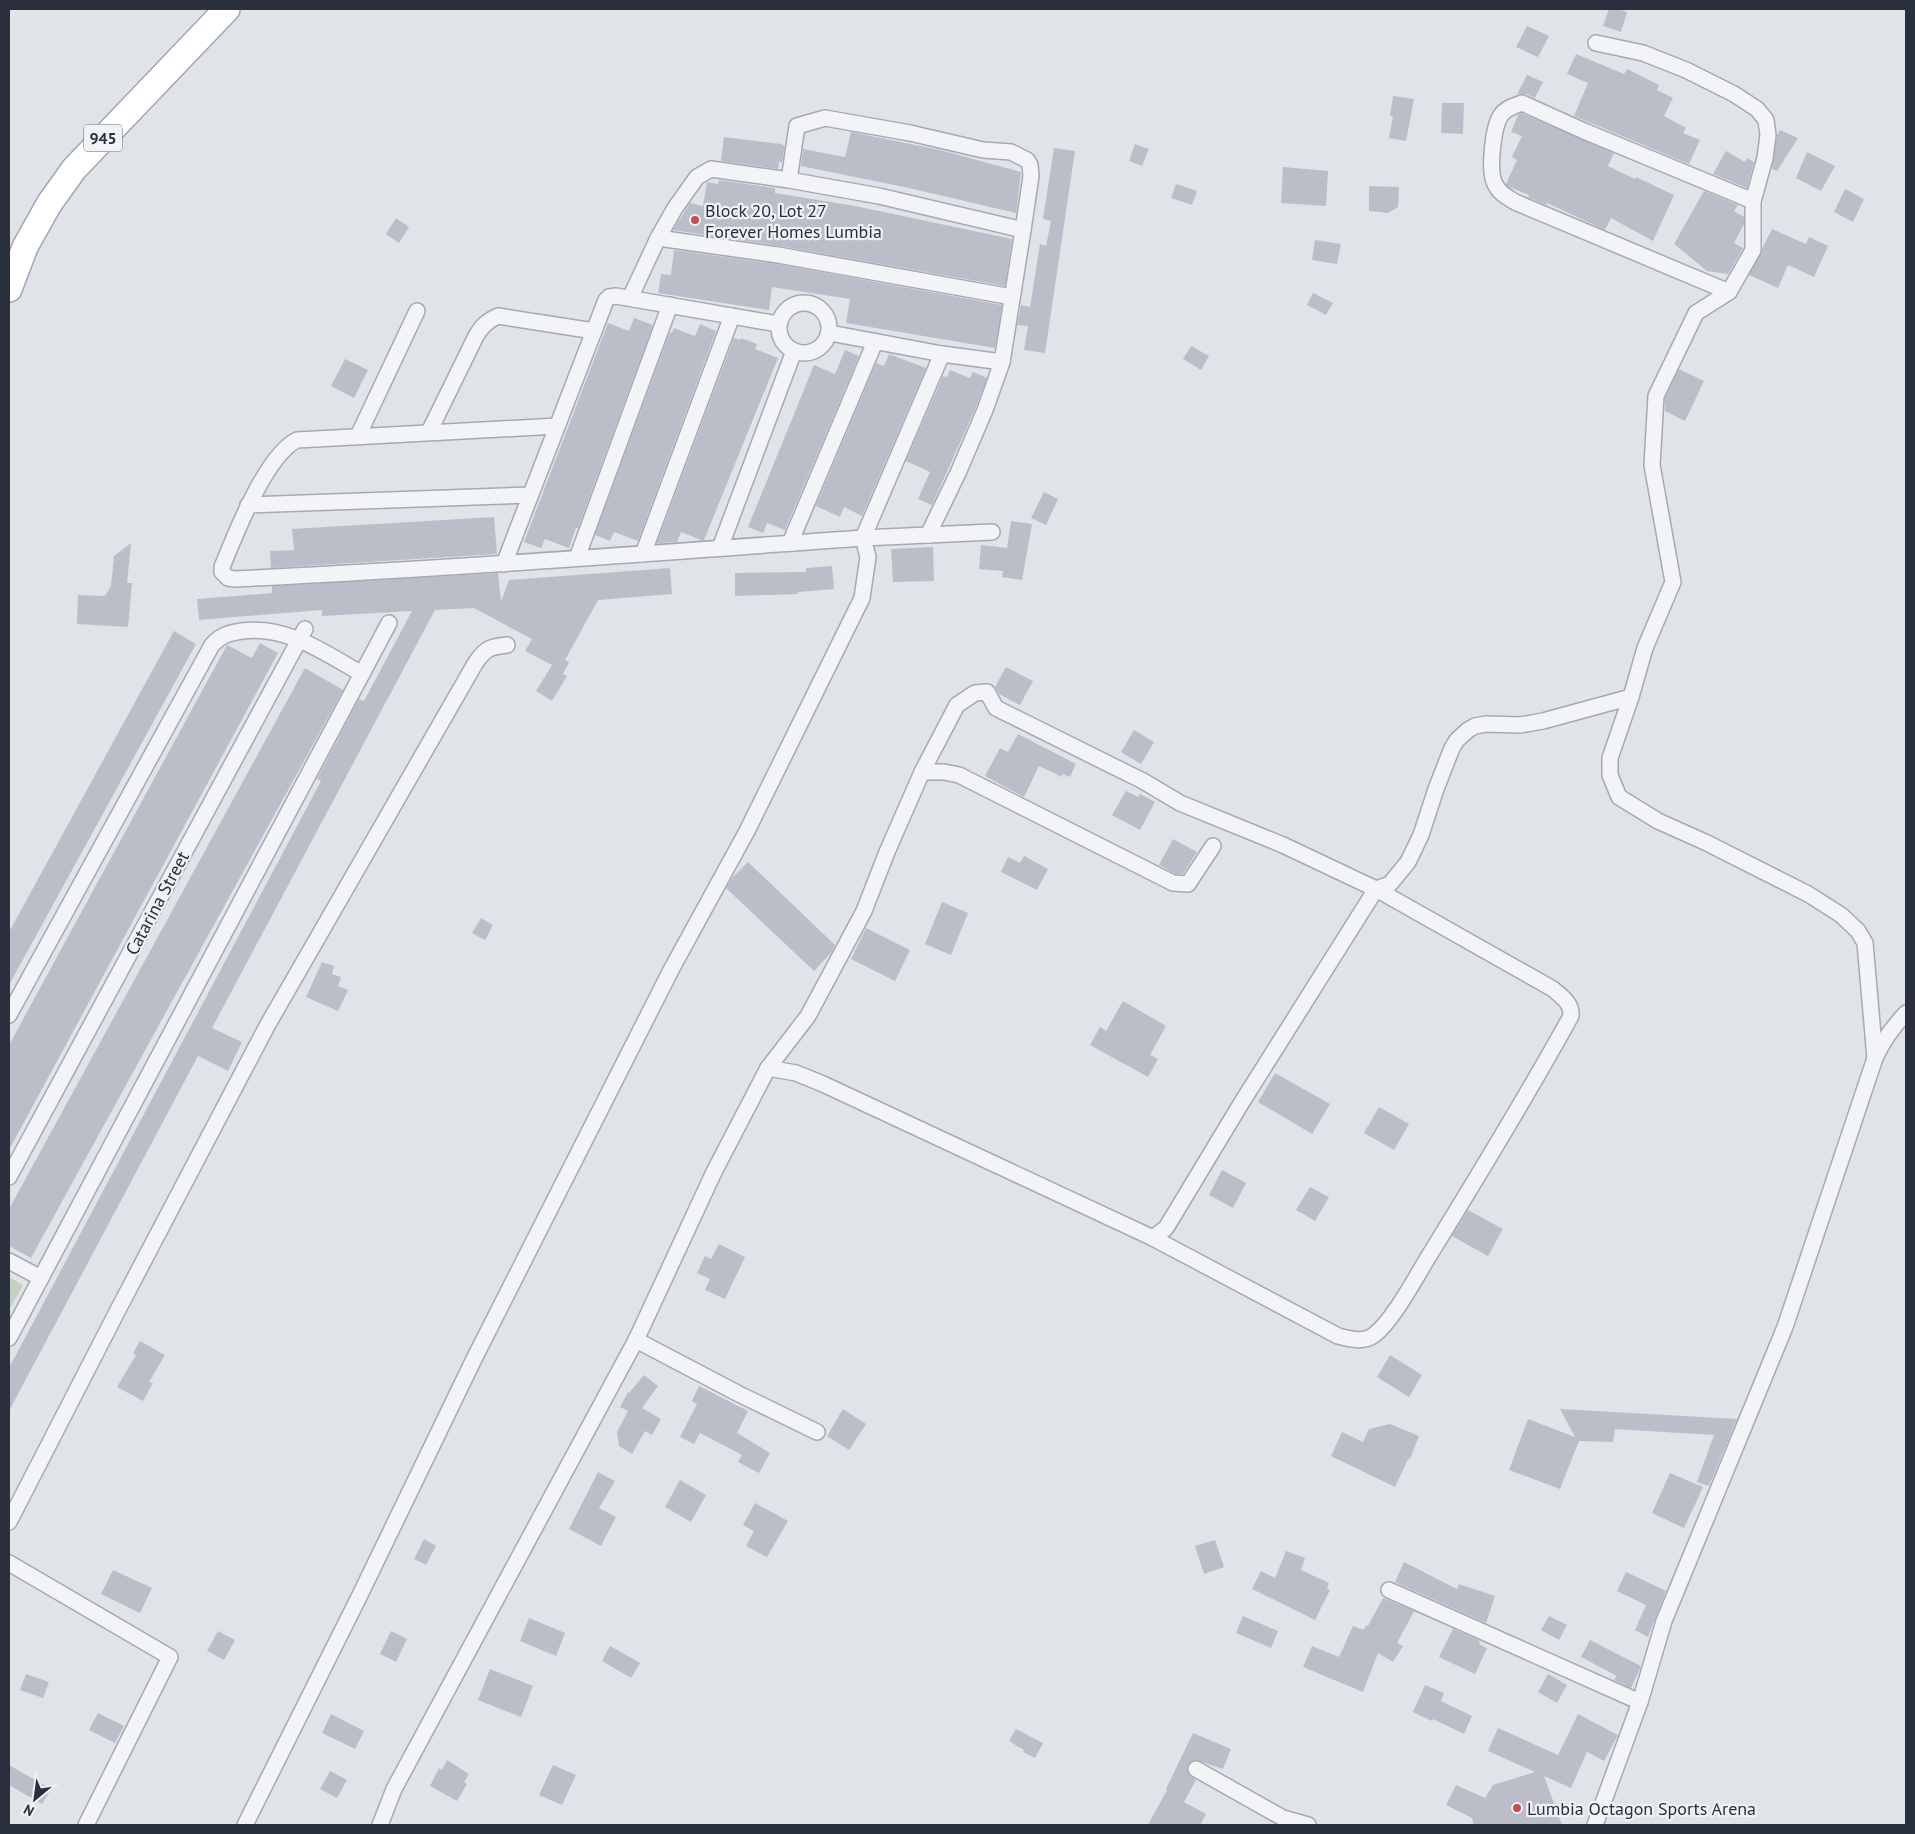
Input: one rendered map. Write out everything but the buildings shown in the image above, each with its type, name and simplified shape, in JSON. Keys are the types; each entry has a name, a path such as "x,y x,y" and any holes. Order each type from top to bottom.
{"main road":[{"name":"945","path":"9,289 25,247 49,204 74,169 227,9"}],"street":[{"path":"1596,43 1643,53 1686,70 1734,94 1757,109 1766,120 1768,136 1765,158 1753,201 1753,250 1729,292 1696,313 1656,396 1652,465 1673,582 1645,648 1631,697 1610,758 1610,775 1620,797 1658,821 1707,842 1808,894 1841,915 1858,931 1865,943 1875,1058"},
{"path":"1729,292 1515,202 1501,194 1494,183 1491,170 1498,122 1504,112 1522,103 1584,132 1753,201"},
{"path":"789,180 797,126 825,118 910,133 983,150 1011,152 1027,160 1030,165 1031,176 1024,230 1002,362 985,410 962,464 928,535"},
{"path":"630,298 674,208 697,177 711,169 789,180 879,196 1024,230"},
{"path":"658,238 778,255 1012,297"},
{"path":"504,564 608,297 630,298 778,324"},
{"path":"802,302 814,304 824,311 829,321 830,333 825,343 816,351 805,354 794,351 782,340 778,324 782,313 791,305 802,302"},
{"path":"577,558 670,305"},
{"path":"358,436 417,310"},
{"path":"429,432 476,336 490,320 498,316 594,331"},
{"path":"643,554 732,316"},
{"path":"830,333 942,354 1002,362"},
{"path":"790,543 876,342"},
{"path":"720,548 794,351"},
{"path":"246,1825 474,1359 671,970 747,831 862,598 868,557 863,538 942,354"},
{"path":"557,426 307,439 289,444 271,467 248,505 222,566 222,572 228,578 314,575 504,564 863,538 992,532"},
{"path":"248,505 530,495"},
{"path":"9,1338 389,623"},
{"path":"9,1015 212,645 219,637 229,633 261,630 302,634 362,674"},
{"name":"Catarina Street","path":"9,1176 302,634"},
{"path":"9,1522 267,1026 476,662 490,647 507,645"},
{"path":"380,1825 394,1789 636,1340 714,1172 768,1068 808,1016 864,911 922,772 957,704 975,693 987,692 996,708 1143,781 1180,803 1283,845 1376,889 1553,989 1567,1001 1571,1010 1571,1016 1534,1082 1400,1303 1382,1329 1372,1337 1364,1340 1338,1336 1153,1238 823,1084 796,1073 768,1068"},
{"path":"1153,1238 1166,1228 1242,1102 1376,889 1390,884 1408,862 1421,835 1436,789 1457,740 1468,730 1476,726 1486,724 1520,725 1543,721 1631,697"},
{"path":"922,772 944,772 959,775 1173,883 1188,884 1213,846"},
{"path":"1595,1825 1640,1702 1657,1640 1785,1327 1875,1058 1881,1044 1893,1026 1906,1013"},
{"path":"9,1261 40,1278"},
{"path":"636,1340 817,1432"},
{"path":"9,1563 170,1657 86,1825"},
{"path":"1389,1590 1640,1702"},
{"path":"1196,1769 1283,1818 1308,1825"}],"green space":[{"path":"9,1277 23,1285 9,1310"}],"place":[{"name":"Block 20, Lot 27 Forever Homes Lumbia","path":"695,220"},
{"name":"Lumbia Octagon Sports Arena","path":"1517,1808"}]}
